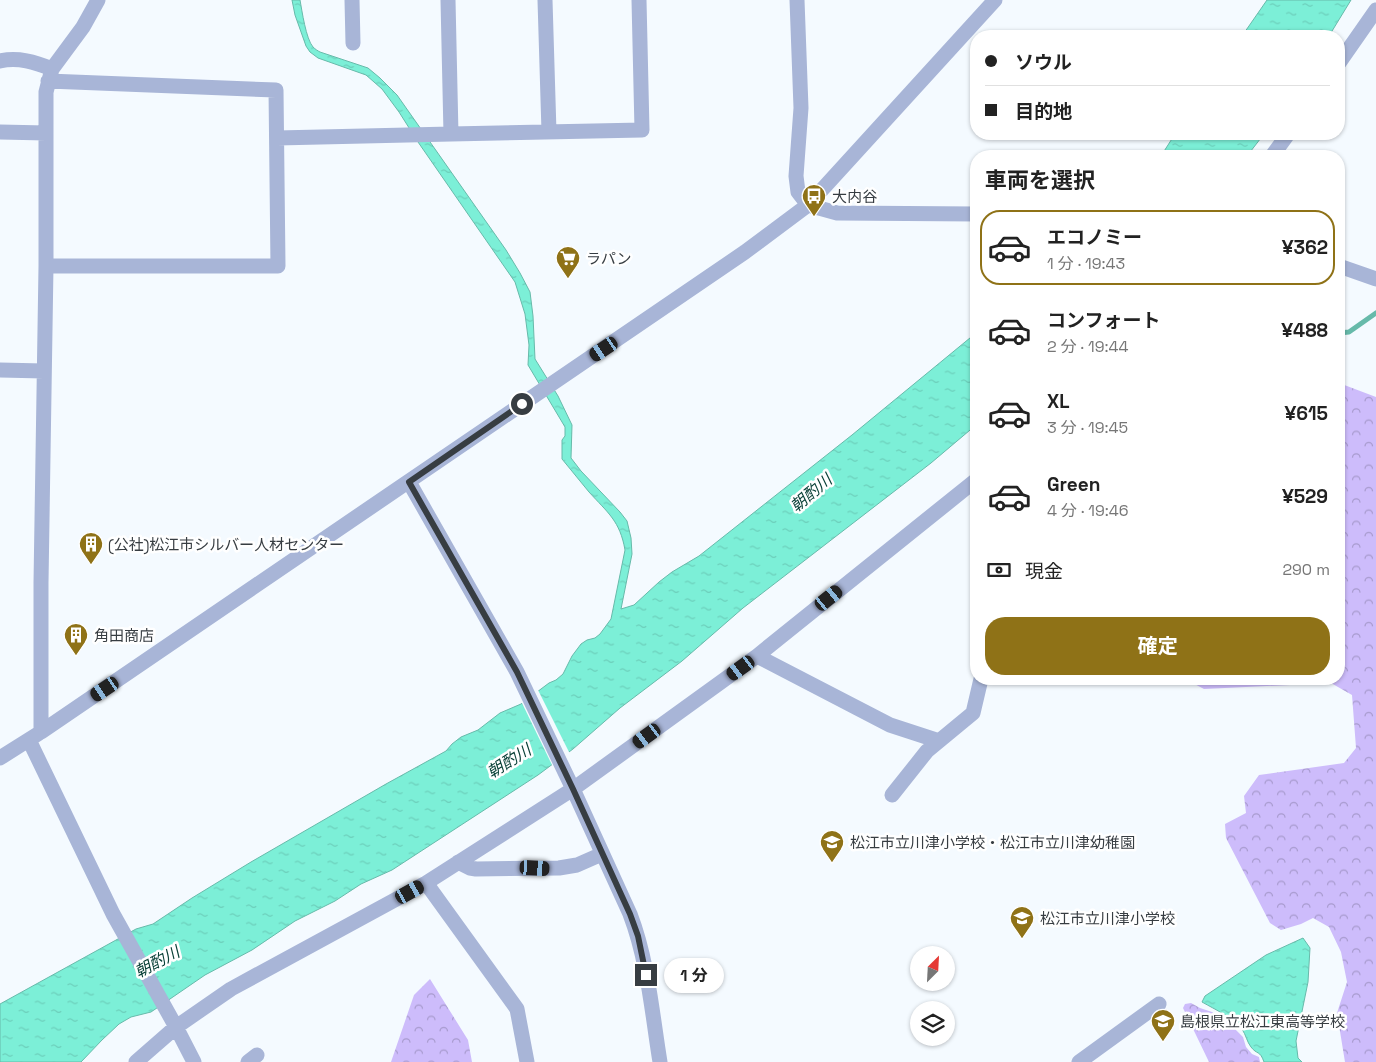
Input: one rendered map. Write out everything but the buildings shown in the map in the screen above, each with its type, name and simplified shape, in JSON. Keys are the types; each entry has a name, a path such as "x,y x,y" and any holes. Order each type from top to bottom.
{"street":[{"path":"98,0 83,27 50,75 46,92 46,266 41,583 35,736 113,914 194,1062"},
{"path":"352,0 353,42"},
{"path":"448,0 450,134"},
{"path":"545,0 549,132"},
{"path":"276,138 642,130 640,0"},
{"path":"797,0 801,108 796,176 798,192 808,204 837,213 970,214"},
{"path":"0,758 745,252 808,204 995,0"},
{"path":"1345,54 1376,10"},
{"path":"0,61 21,60 39,64 50,75 276,90 278,266 46,266"},
{"path":"0,132 46,133"},
{"path":"1345,268 1376,279"},
{"path":"0,370 44,371"},
{"path":"409,482 517,672 571,784 630,914 644,958 660,1062"},
{"path":"136,1062 173,1022 426,883 757,656 970,485"},
{"path":"757,656 890,725 939,741"},
{"path":"892,795 927,751 972,713 979,685"},
{"path":"458,862 476,869 559,868 577,865 602,854"},
{"path":"426,883 517,1009 527,1062"},
{"path":"1079,1062 1160,1004"}],"green space":[{"path":"1345,385 1376,397 1376,1062 1345,1062 1337,1013 1347,982 1341,952 1329,927 1313,918 1281,930 1270,923 1226,838 1225,824 1246,813 1244,796 1259,775 1344,763 1356,748 1352,695 1334,685 1345,685"},
{"path":"1196,685 1289,685 1204,689"},
{"path":"430,979 468,1040 472,1062 391,1062 414,995"},
{"path":"1191,1003 1212,1012 1229,1023 1243,1037 1246,1047 1252,1054 1259,1057 1260,1062 1209,1062 1183,1008 1185,1004"}],"water":[{"name":"朝酌川","path":"292,0 300,0 306,32 314,48 320,52 368,68 397,95 506,250 520,273 530,292 535,359 558,396 572,425 571,458 627,521 632,554 621,609 634,605 672,572 699,556 852,435 970,338 970,430 931,463 743,608 682,661 620,708 573,749 538,775 392,870 361,884 335,901 295,921 252,950 205,975 151,1012 131,1017 119,1024 81,1062 0,1062 0,1004 136,929 153,924 251,862 446,751 461,737 478,730 500,713 521,704 563,674 572,656 581,644 600,634 611,619 625,550 623,540 612,518 562,459 562,440 565,436 565,427 528,365 529,345 525,314 515,282 382,89 366,75 318,58 310,52 295,15"},
{"path":"1267,0 1351,0 1333,30 1246,30"},
{"path":"1171,140 1259,140 1252,150 1165,150"},
{"path":"1303,938 1310,948 1308,982 1296,1041 1298,1058 1302,1062 1264,1062 1260,1054 1250,1045 1242,1029 1234,1021 1202,1002 1205,996 1266,955"}],"pier":[{"path":"537,688 570,754 553,767 521,701"}],"waterway":[{"path":"1345,332 1349,332 1376,313"}],"place":[{"name":"大内谷","path":"814,217"},
{"name":"ラパン","path":"568,279"},
{"name":"(公社)松江市シルバー人材センター","path":"91,565"},
{"name":"角田商店","path":"76,656"},
{"name":"松江市立川津小学校・松江市立川津幼稚園","path":"832,863"},
{"name":"松江市立川津小学校","path":"1022,939"},
{"name":"島根県立松江東高等学校","path":"1163,1042"}],"route":[{"path":"522,404 409,482 517,672 630,914 644,958 646,975"}]}
